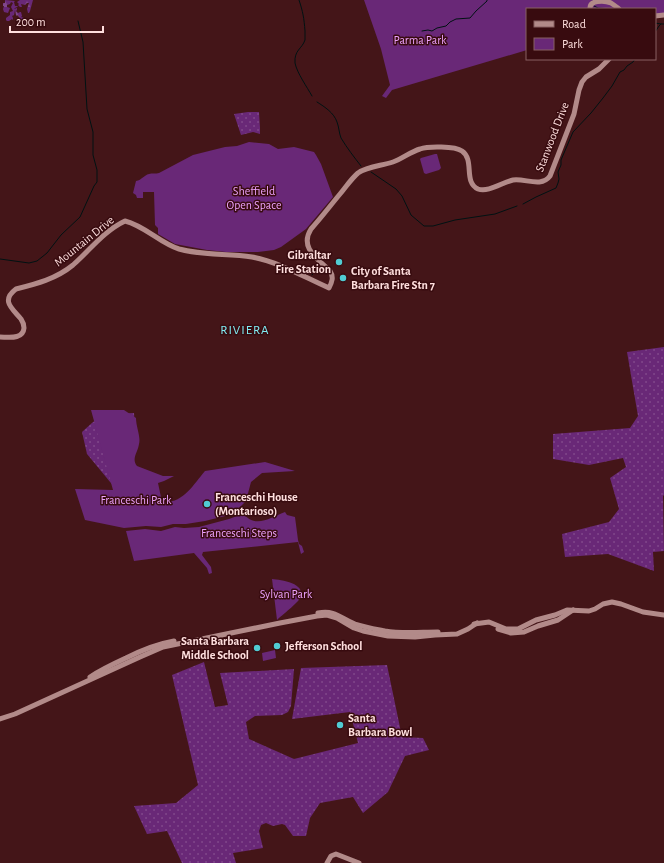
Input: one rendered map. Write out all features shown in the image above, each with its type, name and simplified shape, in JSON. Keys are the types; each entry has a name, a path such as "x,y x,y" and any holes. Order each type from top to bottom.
{"main road":[{"path":"590,8 591,3 600,1 610,3 618,8"},
{"name":"Stanwood Drive","path":"125,221 136,225 174,247 211,255 244,256 271,262 329,288 332,281 332,274 309,250 307,236 311,229 356,175 367,168 397,161 419,149 436,148 455,149 464,153 468,160 471,182 480,190 488,189 514,180 537,182 545,181 550,176 574,114 582,82 586,77 599,69 608,60"},
{"name":"Mountain Drive","path":"0,337 17,337 24,331 23,322 10,308 8,303 9,296 14,290 44,282 62,273 73,265 101,238 125,221"},
{"path":"280,623 286,620 325,612 338,615 356,624 390,631 451,632 472,624 480,623 504,632 521,633 556,621 574,610 589,611 603,604 612,602 643,612 664,615"},
{"path":"0,719 15,714 81,683 169,645 319,616 337,618 354,628 388,636 415,637 455,634 480,623"},
{"path":"326,863 329,858 335,854 339,854 359,863"}],"green space":[{"path":"5,0 15,1 15,6 18,6 14,9 17,8 16,11 18,13 21,12 21,17 25,20 24,24 18,15 16,15 15,10 14,15 12,16 13,20 6,20 6,18 10,15 10,12 13,11 11,7 13,3 11,2 7,5 7,7 10,8 8,13 4,12 3,3 5,3"},
{"path":"20,0 33,0 29,13 27,9 29,3 25,5 21,4 22,7 20,7 17,2"},
{"name":"Parma Park","path":"364,0 664,0 664,15 656,14 656,8 526,8 526,50 392,90 386,98 382,96 390,85 381,49"},
{"path":"259,112 260,134 253,132 241,135 234,114"},
{"name":"Sheffield Open Space","path":"249,142 269,144 278,149 294,147 314,152 316,155 321,164 333,197 306,229 281,247 274,250 258,252 226,252 207,250 175,244 158,234 158,228 155,225 154,192 143,192 143,198 137,198 133,193 136,181 147,175 159,173 193,155"},
{"path":"437,154 441,168 426,174 424,173 420,159"},
{"path":"664,347 664,551 653,552 654,571 608,554 565,557 562,534 609,522 619,509 610,478 626,467 623,458 589,465 553,459 553,434 630,428 638,416 627,352"},
{"name":"Franceschi Park","path":"91,410 124,410 136,418 139,441 135,463 137,466 163,476 174,476 158,483 162,502 169,502 182,497 205,471 265,462 295,471 262,473 251,482 246,501 233,514 205,521 186,524 173,524 161,527 146,526 124,528 85,520 75,489 113,490"},
{"path":"134,413 135,429 120,494 87,454 82,432 93,422 111,414"},
{"name":"Franceschi Steps","path":"285,512 287,515 295,517 299,544 302,546 304,552 301,554 298,542 203,552 202,555 211,567 212,573 209,574 207,568 194,553 134,561 126,531 145,529 161,531 175,527 199,527 244,514 253,521 258,521 269,519"},
{"name":"Sylvan Park","path":"272,579 292,583 300,589 301,593 300,598 296,603 277,620"},
{"path":"275,650 276,658 263,661 262,653"},
{"path":"204,662 215,707 228,705 220,673 294,669 291,706 288,712 282,715 255,716 246,722 249,739 294,759 358,743 350,712 292,719 301,668 387,665 402,737 423,738 429,750 405,756 388,792 363,813 353,797 320,803 310,818 306,836 293,836 285,825 282,824 273,826 266,823 261,825 259,831 263,848 233,853 236,863 182,863 167,831 147,834 134,806 176,803 198,785 172,675"}],"waterway":[{"path":"299,0 304,19 305,40 297,52 295,63 312,96"},
{"path":"422,31 432,31 446,26 456,19 470,18 487,0"},
{"path":"594,6 598,8"},
{"path":"0,259 29,263 37,261 47,253 61,235 80,217 97,182 97,170 93,155 93,132 87,109 83,42 78,21"},
{"path":"656,23 664,24"},
{"path":"656,30 661,24"},
{"path":"523,204 556,188 559,179 558,172 561,165 561,160 573,132 603,98 620,72 634,60"},
{"path":"317,102 334,116 338,124 341,138 361,166"},
{"path":"371,172 396,189 402,196 411,215 424,226 433,226 455,220 495,214 517,206"},
{"path":"312,275 322,266"}],"place":[{"name":"Gibraltar Fire Station","path":"339,262"},
{"name":"City of Santa Barbara Fire Stn 7","path":"343,278"},
{"name":"Franceschi House (Montarioso)","path":"207,504"},
{"name":"Jefferson School","path":"277,646"},
{"name":"Santa Barbara Middle School","path":"257,648"},
{"name":"Santa Barbara Bowl","path":"340,725"}],"district":[{"name":"RIVIERA","path":"245,330"}]}
